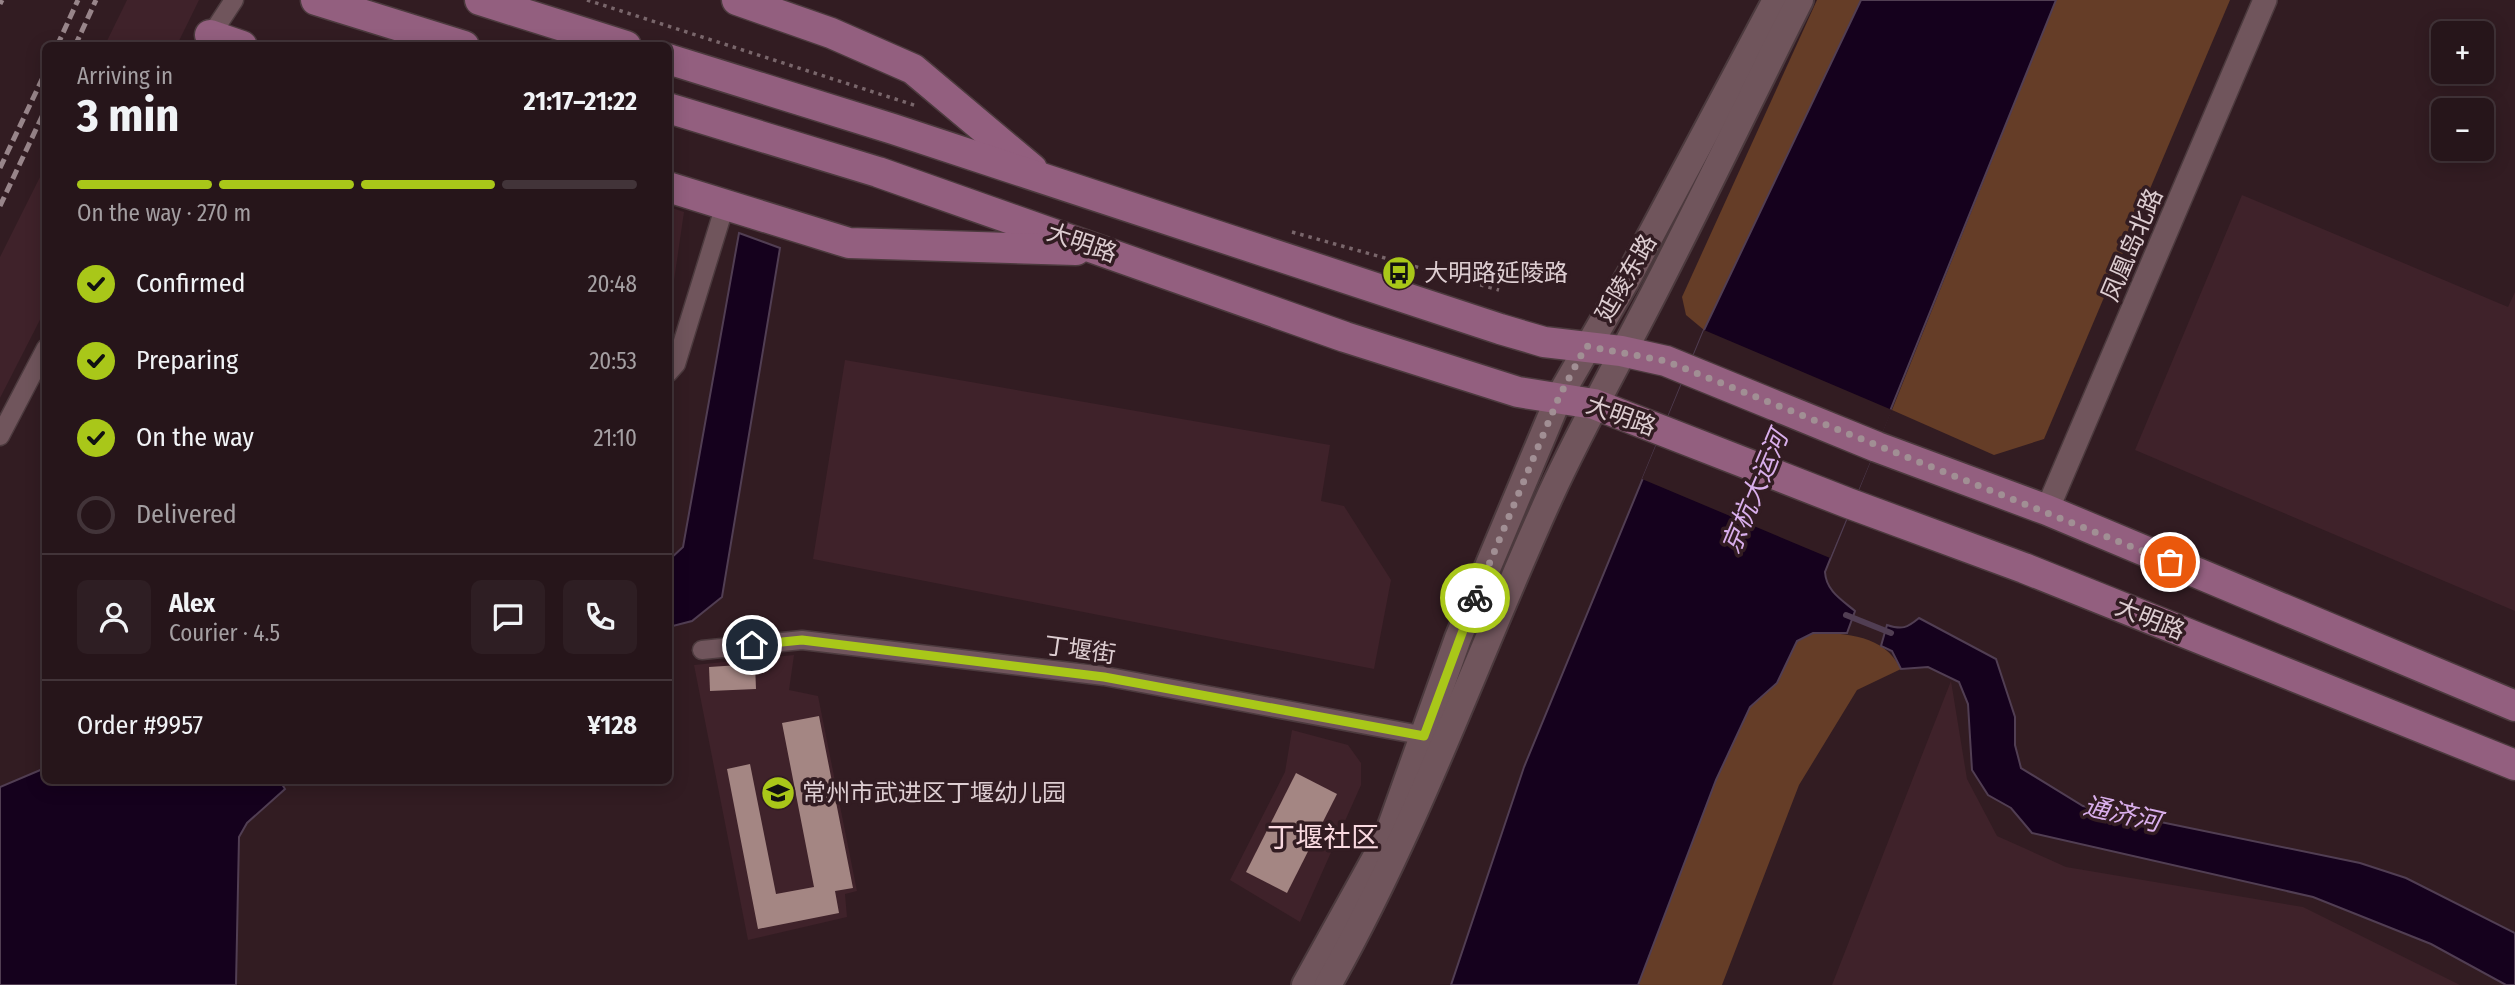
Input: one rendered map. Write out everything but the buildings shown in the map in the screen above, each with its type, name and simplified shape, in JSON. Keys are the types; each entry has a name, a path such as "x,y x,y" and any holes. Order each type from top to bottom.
{"main road":[{"path":"316,0 451,42"},
{"path":"480,0 613,42"},
{"path":"737,0 831,33 912,69 1045,180"},
{"name":"延陵东路","path":"1328,985 1373,905 1436,738 1458,638 1559,397 1586,346 1630,274 1776,0"},
{"name":"延陵东路","path":"1305,985 1387,837 1594,404 1656,289 1800,0"},
{"path":"212,34 232,42"},
{"name":"大明路","path":"672,60 893,129 1500,329 1544,342 1621,351 1666,361 1877,447 2047,510 2515,706"},
{"name":"大明路","path":"672,109 878,172 1345,337 1518,392 1594,404 2024,568 2515,765"},
{"path":"672,188 849,243 1105,251"}],"street":[{"path":"212,34 234,0"},
{"name":"凤凰岛北路","path":"2047,510 2265,0"},
{"path":"672,368 676,364 724,205"},
{"path":"0,436 42,356"},
{"name":"丁堰街","path":"702,650 802,640 1104,677 1436,738"}],"shaded area":[{"path":"127,0 199,0 178,42 106,42"},
{"path":"1817,0 1865,0 1704,330 1686,315 1682,297"},
{"path":"2056,0 2230,0 2044,439 1994,455 1892,410"},
{"path":"42,173 42,316 0,398 0,257"},
{"path":"2242,195 2508,307 2515,292 2515,611 2135,450"},
{"path":"672,208 684,212 672,294"},
{"path":"845,360 1330,445 1321,501 1344,506 1391,580 1374,669 813,559"},
{"path":"1812,633 1863,638 1885,649 1901,669 1857,690 1799,785 1722,985 1638,985 1716,780 1750,707 1777,683 1797,641"},
{"name":"常州市武进区丁堰幼儿园","path":"794,655 789,690 818,696 857,891 845,894 847,917 748,940 694,665"},
{"path":"1951,681 1967,779 1997,836 2066,867 2303,907 2460,985 1832,985"},
{"path":"1292,730 1348,745 1361,763 1361,785 1300,922 1230,880 1285,772"}],"water":[{"name":"京杭大运河","path":"1861,0 2056,0 1825,572 1828,585 1855,611 1847,633 1813,633 1797,641 1777,683 1750,707 1716,780 1638,985 1451,985 1524,767 1704,330"},
{"path":"739,233 780,248 722,597 692,621 672,626 672,557 683,547"},
{"path":"1919,618 1996,659 2015,717 2015,745 2021,768 2083,806 2360,863 2406,878 2515,933 2515,985 2506,985 2431,944 2313,897 2032,833 2011,808 1988,795 1972,770 1968,704 1959,682 1928,667 1901,669 1892,651 1881,646 1887,625 1904,627"},
{"path":"42,769 42,784 282,784 285,789 247,823 239,837 236,985 0,985 0,787"}],"pier":[{"path":"1704,330 1892,410 1830,558 1642,479"}],"waterway":[{"name":"通济河","path":"1846,615 1891,633"}],"railway":[{"path":"0,4 2,0"},
{"path":"59,42 78,0"},
{"path":"77,42 96,0"},
{"path":"0,168 42,79"},
{"path":"0,206 42,117"}],"way so far":[{"path":"1475,598 1559,397 1586,346 1666,361 1877,447 2047,510 2170,562"}],"place":[{"name":"大明路延陵路","path":"1399,273"},
{"name":"常州市武进区丁堰幼儿园","path":"778,793"}],"district":[{"name":"丁堰社区","path":"1323,837"}],"route":[{"path":"752,645 802,640 1104,677 1424,736 1475,598"}]}
